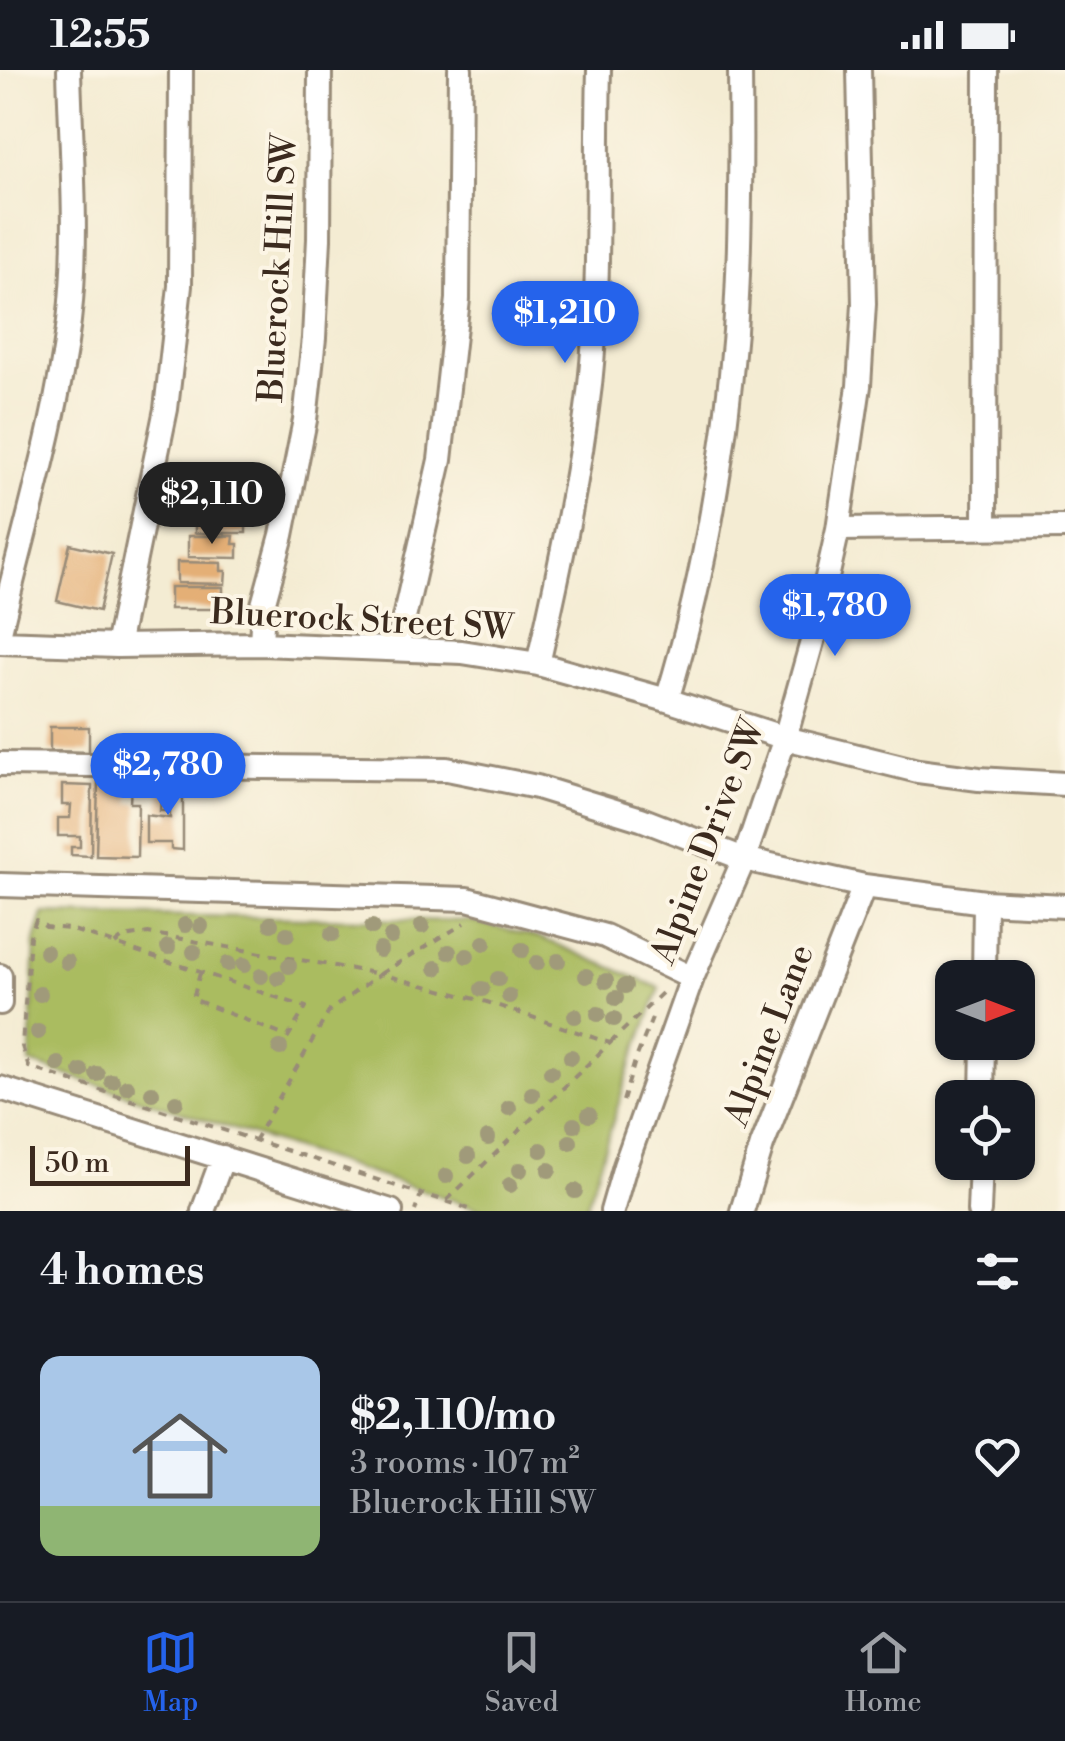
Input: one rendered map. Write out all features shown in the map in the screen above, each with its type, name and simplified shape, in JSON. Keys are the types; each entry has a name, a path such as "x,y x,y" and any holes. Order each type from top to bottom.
{"street":[{"path":"0,632 59,391 70,316 73,244 69,70"},
{"path":"118,646 166,410 180,286 181,70"},
{"name":"Bluerock Hill SW","path":"261,644 263,605 282,535 304,420 314,338 320,239 320,70"},
{"path":"398,649 440,460 458,300 460,70"},
{"path":"538,664 564,552 590,384 598,231 598,70"},
{"path":"668,700 701,578 735,330 741,182 740,70"},
{"name":"Alpine Drive SW","path":"612,1211 692,978 744,858 785,738 838,528 859,386 864,304 860,70"},
{"path":"984,528 986,70"},
{"path":"838,528 1065,527"},
{"name":"Bluerock Street SW","path":"0,642 118,646 261,644 462,652 538,664 785,738 918,771 1065,784"},
{"path":"0,764 448,768 537,787 641,819 744,858 864,886 985,902 1065,906"},
{"path":"0,886 467,899 605,936 692,978"},
{"name":"Alpine Lane","path":"742,1211 762,1145 864,886"},
{"path":"984,960 985,902"},
{"path":"0,976 0,1003"},
{"path":"0,1088 392,1211"},
{"path":"203,1211 223,1157"},
{"path":"978,1211 980,1180"}],"path":[{"path":"200,974 192,999 288,1037 306,1007 70,929 46,927 36,920 30,936 22,1046 29,1067 476,1211"},
{"path":"254,1140 330,1010 380,974 465,923"},
{"path":"115,944 124,937 148,933 380,974 487,1002 610,1043"},
{"path":"446,1202 662,992 624,1099"},
{"path":"414,1211 421,1194"}],"green space":[{"path":"43,913 472,921 541,938 660,988 631,1064 585,1211 486,1211 30,1063 35,941"}],"building":[{"path":"195,511 246,511 246,533 195,533"},
{"path":"188,536 234,536 238,558 188,557"},
{"path":"70,544 112,554 99,611 57,601"},
{"path":"177,562 221,563 221,571 226,571 225,584 177,583"},
{"path":"170,587 223,587 223,609 170,609"},
{"path":"50,727 89,727 89,752 50,751"},
{"path":"98,782 131,785 130,803 138,803 137,857 96,856"},
{"path":"162,783 183,783 183,850 171,849 171,843 146,843 146,815 170,818 170,811 160,811"},
{"path":"62,785 92,786 91,856 71,855 71,847 80,847 80,836 58,836 58,818 70,818 71,805 62,805"}]}
